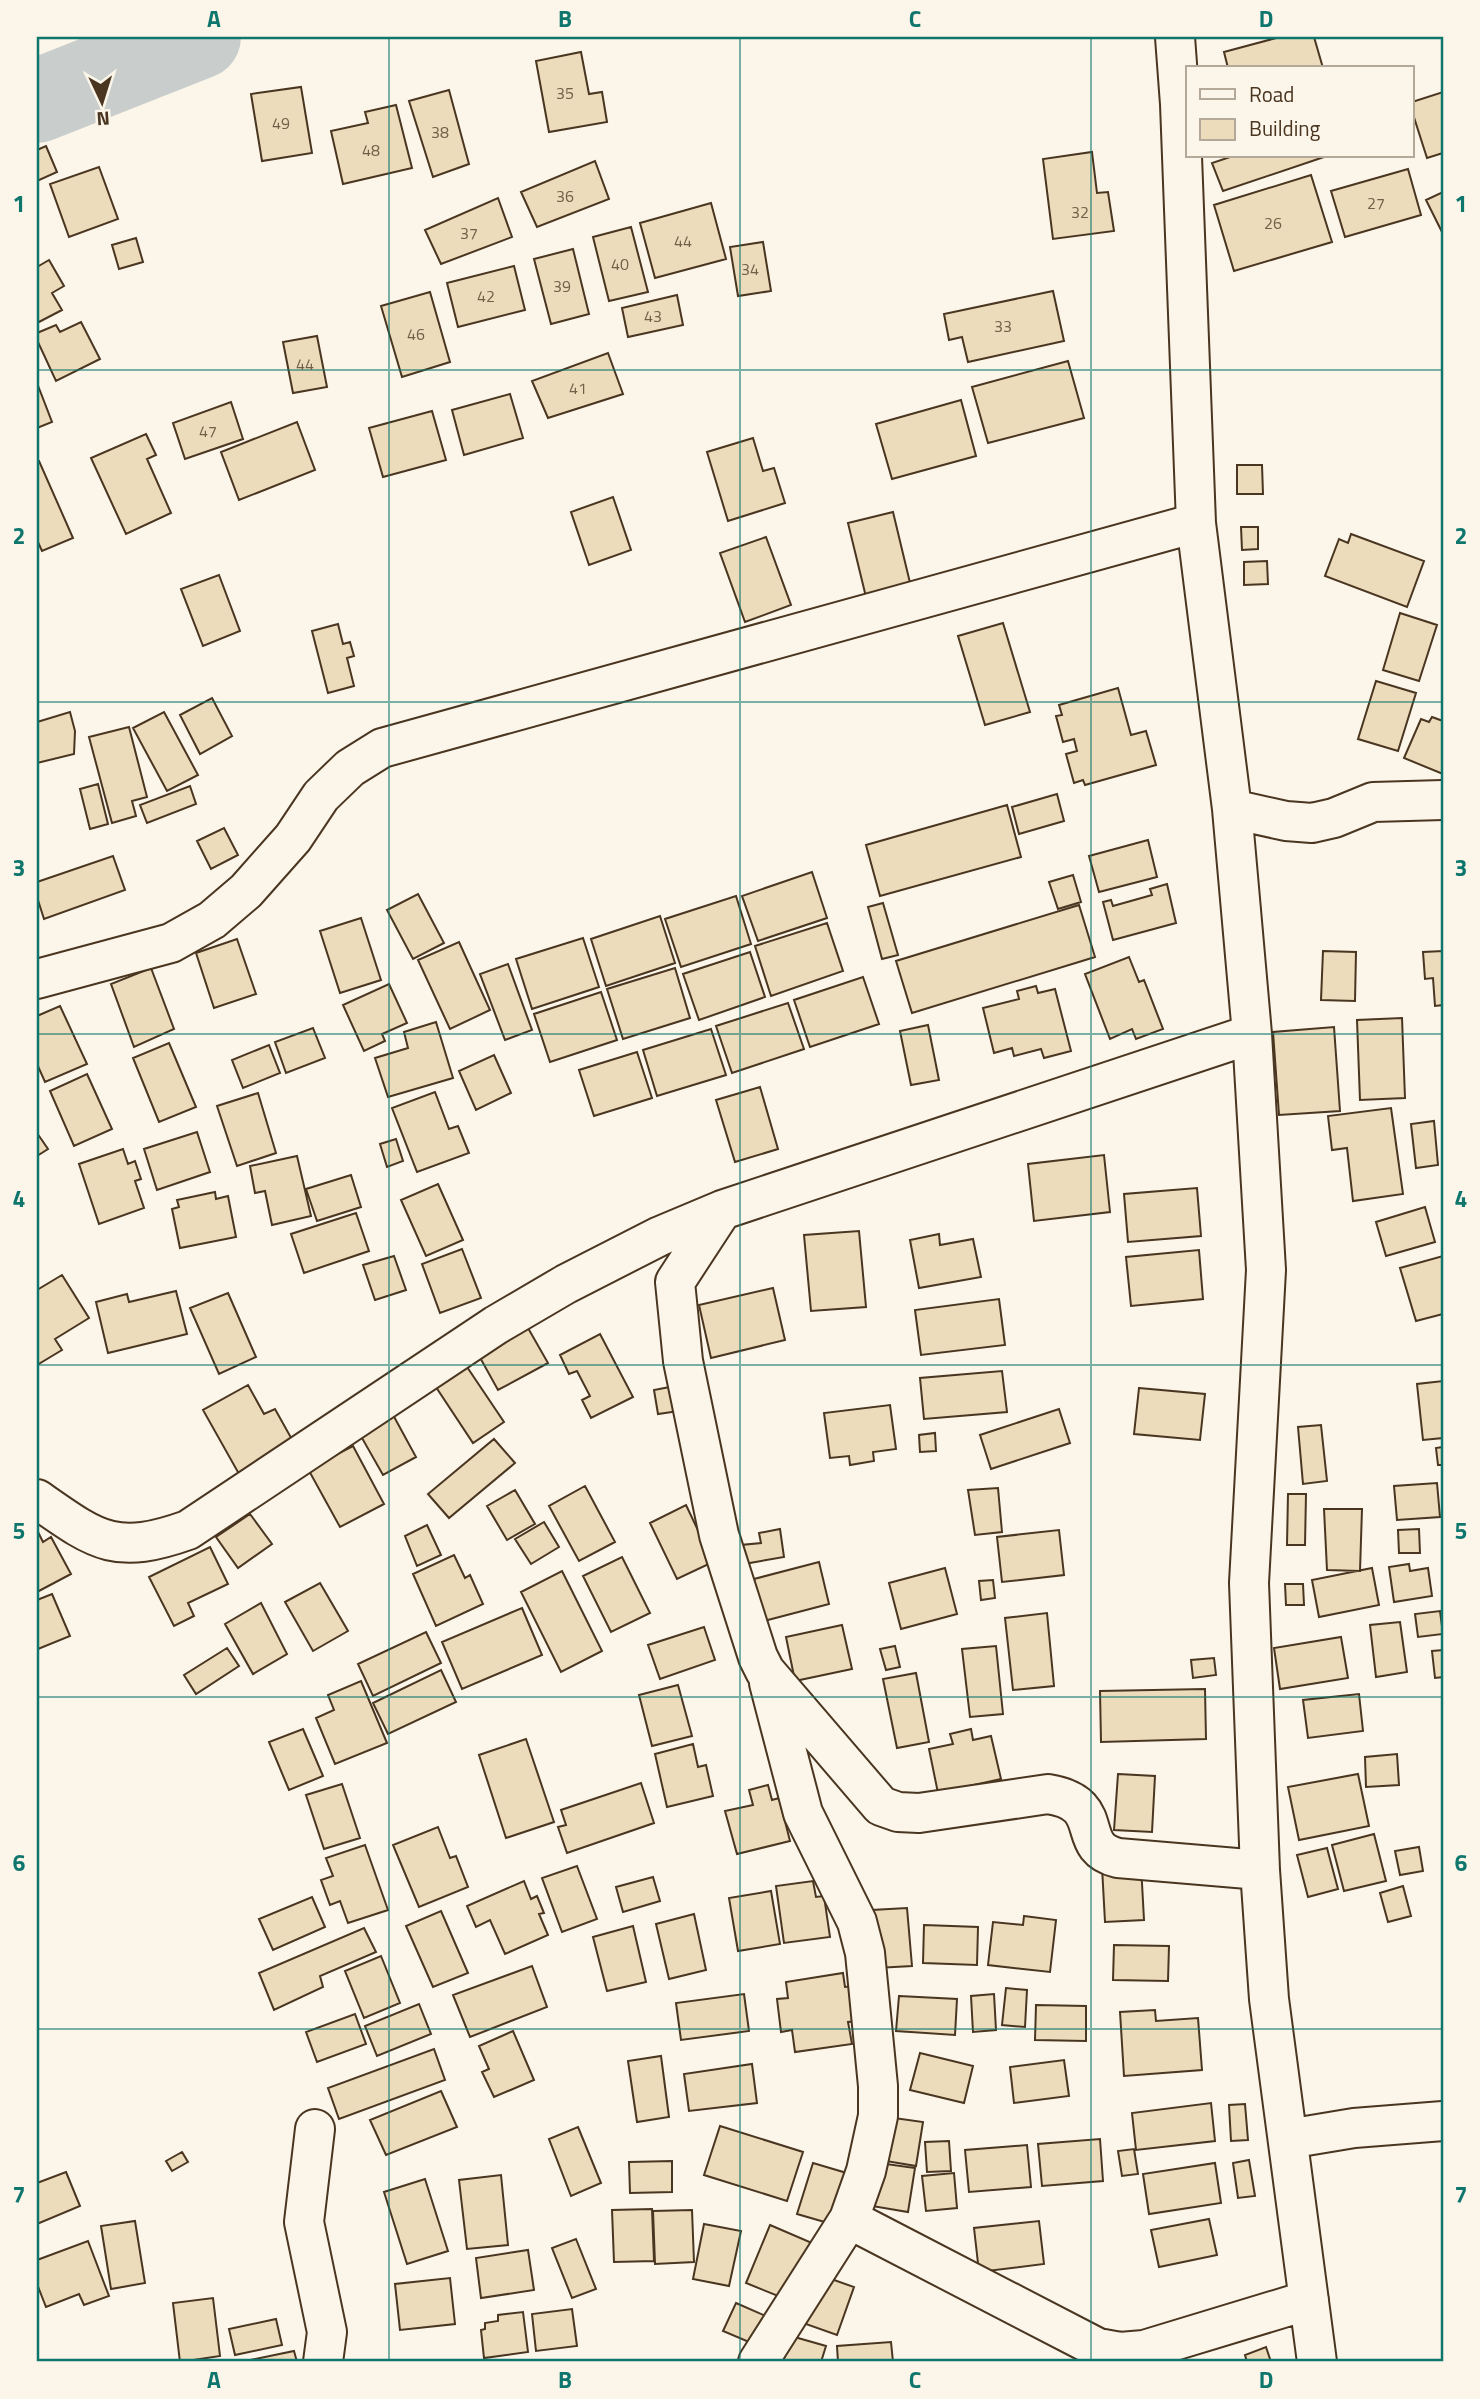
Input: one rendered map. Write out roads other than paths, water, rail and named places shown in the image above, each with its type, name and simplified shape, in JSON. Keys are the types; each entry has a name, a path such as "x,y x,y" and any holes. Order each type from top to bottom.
{"street":[{"path":"1175,37 1180,104 1196,523 1232,809 1252,1034 1266,1270 1249,1583 1260,1870 1269,1999 1317,2362"},
{"path":"37,979 171,943 212,920 246,891 293,838 321,796 349,768 382,748 1196,523"},
{"path":"1232,809 1286,821 1312,823 1334,818 1373,802 1443,800"},
{"path":"37,1499 81,1530 105,1540 132,1544 161,1540 188,1530 496,1325 566,1284 660,1236 722,1210 1252,1034"},
{"path":"722,1210 675,1282 683,1361 719,1535 758,1657 774,1693 803,1813 857,1922 865,1952 877,2065 878,2116 866,2171 849,2219 758,2362"},
{"path":"765,1671 881,1806 898,1812 919,1813 1048,1794 1061,1796 1082,1807 1088,1818 1093,1840 1106,1855 1260,1870"},
{"path":"1287,2139 1354,2128 1443,2121"},
{"path":"315,2129 304,2222 327,2332 323,2362"},
{"path":"849,2219 1098,2348 1121,2352 1144,2350 1309,2300"}],"waterway":[{"path":"37,101 199,37"}]}
